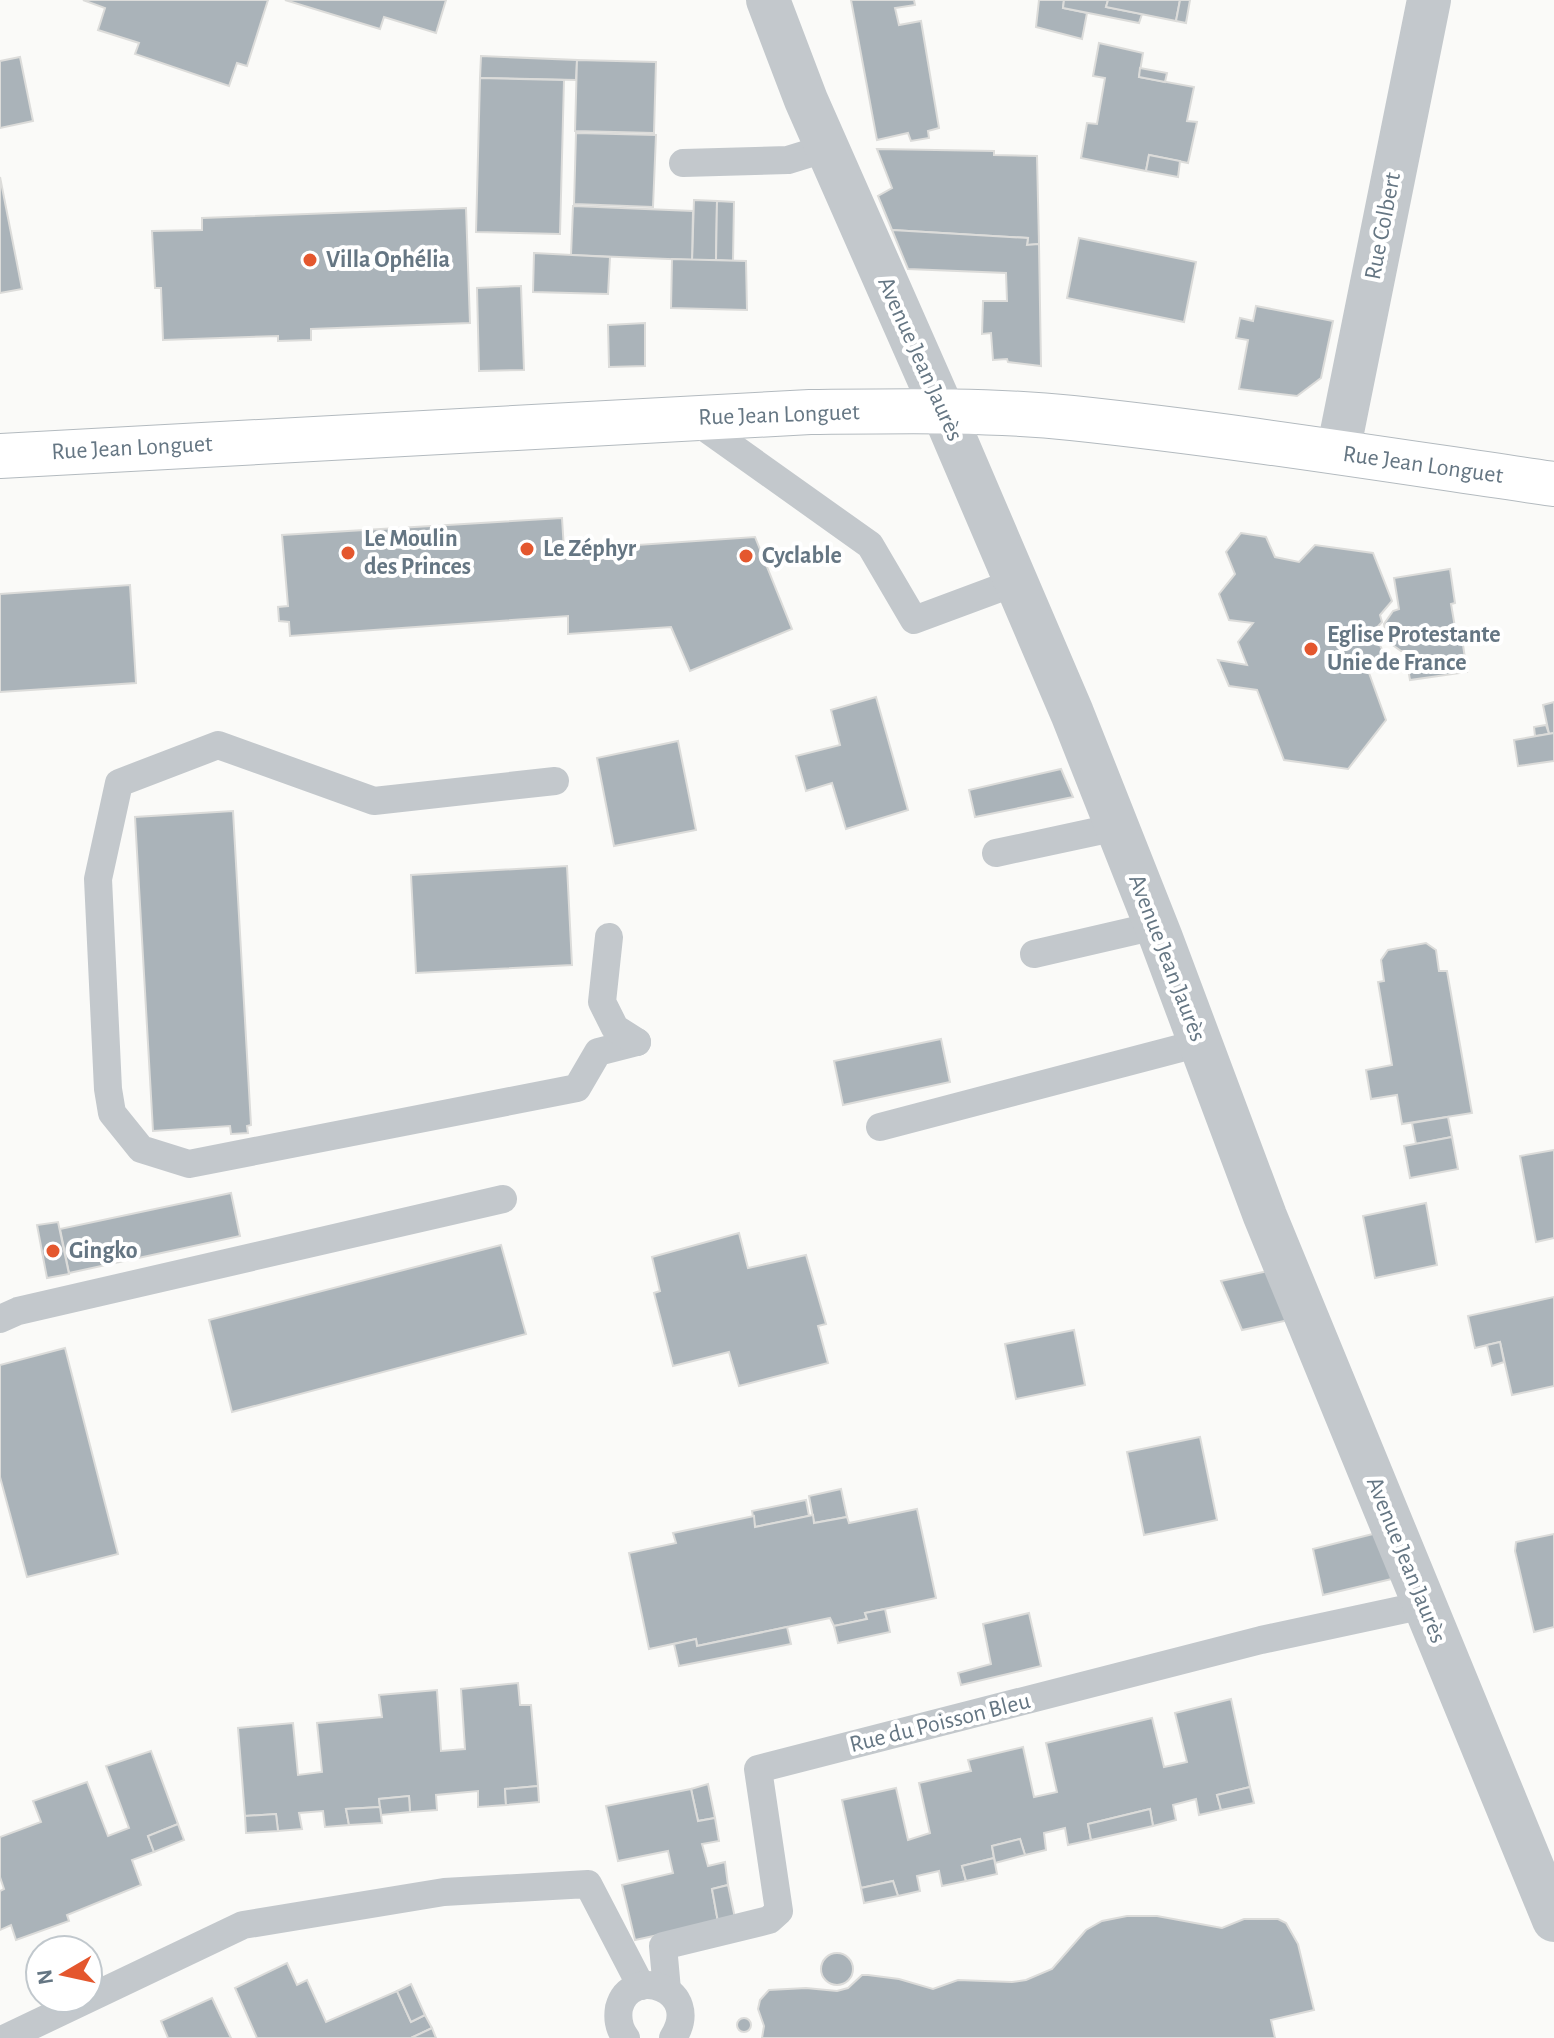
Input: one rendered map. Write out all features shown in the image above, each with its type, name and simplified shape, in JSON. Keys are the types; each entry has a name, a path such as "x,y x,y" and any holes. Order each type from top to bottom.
{"street":[{"name":"Avenue Jean Jaurès","path":"768,0 806,100 943,411 1117,827 1265,1216 1554,1920"},
{"name":"Rue Colbert","path":"1338,452 1429,0"},
{"name":"Rue Jean Longuet","path":"0,456 810,412 943,411 1070,418 1338,452 1554,484"}],"lane":[{"path":"683,163 788,160 827,148"},
{"path":"693,419 870,545 914,620 1016,582"},
{"path":"555,781 374,801 218,745 119,783 98,879 108,1089 112,1113 141,1149 189,1164 577,1088 598,1052 637,1042 615,1028 602,1002 609,937"},
{"path":"996,853 1117,827"},
{"path":"1034,954 1155,926"},
{"path":"880,1127 1200,1043"},
{"path":"0,1319 18,1311 503,1199"},
{"name":"Rue du Poisson Bleu","path":"654,1988 663,1946 769,1920 779,1911 758,1769 1261,1640 1424,1605"},
{"path":"6,2038 243,1925 444,1892 588,1884 654,1988 677,1999 681,2025 673,2038"},
{"path":"619,2035 620,2003 629,1992 654,1988"}],"building":[{"path":"83,0 268,0 247,66 237,63 229,86 135,54 139,43 98,30 105,8"},
{"path":"285,0 446,0 436,33 384,17 380,29"},
{"path":"851,0 914,0 915,5 895,8 899,25 921,21 939,128 928,131 929,138 911,141 908,133 877,140"},
{"path":"1039,0 1064,0 1063,8 1087,13 1082,39 1036,27"},
{"path":"1064,0 1108,0 1106,7 1142,14 1139,23 1063,8"},
{"path":"1108,0 1180,0 1176,21 1106,7"},
{"path":"1180,0 1190,0 1186,23 1176,21"},
{"path":"1099,43 1143,53 1139,77 1194,87 1187,121 1197,122 1188,163 1149,155 1146,171 1081,158 1087,123 1097,124 1105,78 1093,76"},
{"path":"481,56 577,60 576,80 480,78"},
{"path":"20,57 33,121 0,128 0,61"},
{"path":"577,60 656,62 654,133 575,131"},
{"path":"1140,68 1167,73 1165,82 1139,77"},
{"path":"480,78 564,80 560,234 476,232"},
{"path":"576,133 656,135 653,207 574,204"},
{"path":"877,149 994,151 994,155 1037,156 1039,244 1027,245 1028,238 892,230 878,196 892,188"},
{"path":"1149,155 1180,161 1178,177 1146,171"},
{"path":"0,177 22,289 0,293"},
{"path":"694,200 717,201 716,260 692,260"},
{"path":"717,201 734,202 733,261 716,260"},
{"path":"573,206 693,211 692,260 571,255"},
{"name":"Villa Ophélia","path":"466,208 470,323 311,329 311,340 278,341 278,336 163,340 161,288 155,288 152,231 202,230 202,218"},
{"path":"892,230 1028,238 1027,245 1039,244 1041,366 1008,362 1007,359 993,360 991,333 982,334 983,301 1007,301 1006,273 908,269"},
{"path":"1079,238 1196,262 1184,322 1067,298"},
{"path":"534,253 610,257 608,294 533,292"},
{"path":"672,259 746,261 747,310 671,308"},
{"path":"521,286 524,370 479,371 477,288"},
{"path":"1256,306 1333,321 1321,378 1297,396 1239,389 1248,340 1236,338 1240,318 1253,321"},
{"path":"645,323 645,366 609,367 608,325"},
{"path":"562,518 564,550 755,537 792,629 690,671 671,627 568,634 568,616 290,636 289,622 279,621 278,607 288,606 282,535"},
{"name":"Eglise Protestante Unie de France","path":"1241,533 1266,537 1275,557 1299,562 1315,545 1373,553 1392,601 1380,615 1382,622 1373,632 1385,655 1369,673 1386,720 1348,769 1284,760 1257,690 1229,686 1218,660 1247,665 1238,642 1253,623 1229,620 1219,594 1235,574 1226,552"},
{"path":"1450,569 1455,603 1451,604 1457,639 1462,638 1467,672 1410,680 1405,651 1387,641 1384,624 1393,611 1399,609 1394,578"},
{"path":"130,585 136,683 0,692 0,594"},
{"path":"876,697 908,810 846,829 832,783 806,791 796,756 840,745 831,710"},
{"path":"1554,702 1554,733 1549,734 1543,705"},
{"path":"1546,725 1549,734 1535,736 1534,727"},
{"path":"1554,733 1554,761 1518,766 1514,740"},
{"path":"678,741 696,830 614,846 597,758"},
{"path":"1061,769 1073,797 975,817 969,790"},
{"path":"233,811 251,1125 247,1126 248,1133 231,1134 230,1126 153,1131 135,817"},
{"path":"567,866 572,965 416,973 411,875"},
{"path":"1426,943 1436,950 1439,971 1447,971 1472,1113 1402,1124 1397,1095 1371,1099 1366,1070 1392,1065 1378,982 1384,981 1381,960 1388,950"},
{"path":"941,1039 950,1082 843,1105 834,1061"},
{"path":"1448,1117 1452,1137 1416,1144 1412,1123"},
{"path":"1452,1137 1458,1169 1410,1178 1404,1146"},
{"path":"1554,1150 1554,1238 1536,1242 1520,1156"},
{"path":"231,1193 240,1236 69,1273 60,1229"},
{"path":"1426,1203 1437,1265 1375,1278 1363,1216"},
{"name":"Gingko","path":"58,1222 69,1274 47,1278 37,1225"},
{"path":"739,1233 748,1268 806,1255 826,1324 818,1326 828,1363 739,1386 729,1352 673,1366 654,1293 660,1291 652,1257"},
{"path":"501,1245 526,1334 232,1412 209,1320"},
{"path":"1268,1271 1289,1320 1242,1330 1221,1281"},
{"path":"1554,1297 1554,1386 1512,1395 1500,1342 1475,1348 1468,1316"},
{"path":"1074,1330 1085,1385 1016,1399 1005,1344"},
{"path":"1500,1342 1504,1362 1492,1366 1487,1345"},
{"path":"65,1348 118,1554 27,1577 0,1477 0,1365"},
{"path":"1200,1437 1217,1520 1144,1535 1127,1452"},
{"path":"841,1489 847,1517 814,1523 809,1496"},
{"path":"806,1500 809,1516 755,1527 752,1511"},
{"path":"917,1509 936,1598 865,1613 867,1619 834,1626 830,1618 697,1646 696,1639 649,1649 629,1553 676,1543 673,1533 754,1516 755,1527 813,1515 814,1523 847,1517 849,1523"},
{"path":"1377,1533 1396,1578 1323,1595 1313,1549"},
{"path":"1554,1534 1554,1627 1534,1632 1515,1551 1516,1542"},
{"path":"885,1609 890,1632 838,1643 834,1626 867,1619 865,1613"},
{"path":"1029,1613 1041,1666 961,1685 958,1673 991,1664 983,1624"},
{"path":"787,1627 791,1644 679,1666 674,1644 696,1639 697,1646"},
{"path":"518,1683 520,1705 531,1705 538,1786 505,1789 506,1805 478,1807 478,1791 436,1795 437,1810 410,1812 409,1796 379,1799 380,1807 346,1809 349,1825 325,1827 323,1811 299,1813 302,1829 278,1831 276,1814 245,1816 238,1728 293,1723 298,1775 322,1772 317,1723 382,1717 379,1695 437,1690 441,1751 465,1749 461,1689"},
{"path":"1231,1699 1250,1787 1217,1795 1221,1810 1199,1815 1196,1799 1173,1805 1176,1820 1153,1826 1150,1809 1088,1824 1091,1840 1068,1845 1065,1828 1044,1833 1046,1850 1025,1855 1020,1839 992,1846 994,1858 962,1866 966,1881 942,1886 939,1871 917,1876 920,1891 898,1896 893,1881 861,1888 842,1800 896,1788 908,1840 930,1833 919,1783 971,1771 968,1760 1023,1747 1034,1797 1057,1792 1046,1743 1152,1718 1164,1767 1187,1762 1175,1713"},
{"path":"151,1751 178,1824 148,1836 154,1852 132,1860 141,1885 67,1915 69,1921 33,1934 24,1934 24,1937 16,1940 11,1925 0,1930 0,1891 4,1889 0,1877 0,1837 41,1822 33,1801 87,1782 108,1836 129,1828 106,1766"},
{"path":"708,1784 715,1818 698,1821 691,1789"},
{"path":"538,1786 539,1802 506,1805 505,1789"},
{"path":"1250,1787 1254,1803 1221,1810 1217,1795"},
{"path":"691,1789 698,1821 715,1818 719,1841 702,1844 708,1866 725,1862 728,1885 712,1889 718,1922 635,1940 622,1885 673,1873 668,1851 618,1861 606,1806"},
{"path":"409,1796 410,1812 381,1815 379,1799"},
{"path":"380,1807 382,1823 349,1825 346,1809"},
{"path":"1150,1809 1153,1826 1091,1840 1088,1824"},
{"path":"276,1814 278,1831 246,1833 245,1816"},
{"path":"178,1824 184,1840 154,1852 148,1836"},
{"path":"1020,1839 1025,1855 995,1863 992,1846"},
{"path":"994,1858 997,1874 966,1881 962,1866"},
{"path":"893,1881 898,1896 864,1903 861,1888"},
{"path":"728,1885 735,1918 718,1922 712,1889"},
{"path":"1127,1916 1157,1916 1222,1928 1244,1919 1278,1919 1286,1923 1298,1944 1314,2010 1271,2020 1275,2038 762,2038 764,2026 758,2009 760,2000 769,1990 806,1988 837,1991 848,1988 862,1975 899,1979 933,1989 958,1980 1026,1980 1052,1969 1086,1930 1102,1921"},
{"path":"837,1953 848,1958 853,1969 848,1980 837,1985 826,1980 821,1969 826,1958"},
{"path":"287,1963 297,1985 307,1980 326,2022 397,1991 411,2022 425,2015 432,2028 411,2038 257,2038 235,1988"},
{"path":"411,1984 425,2015 411,2022 397,1991"},
{"path":"212,1998 231,2038 168,2038 161,2021"},
{"path":"744,2018 751,2025 744,2032 737,2025"},
{"path":"432,2028 436,2038 411,2038"}],"place":[{"name":"Villa Ophélia","path":"310,260"},
{"name":"Le Zéphyr","path":"527,549"},
{"name":"Le Moulin des Princes","path":"348,553"},
{"name":"Cyclable","path":"746,556"},
{"name":"Eglise Protestante Unie de France","path":"1311,649"},
{"name":"Gingko","path":"53,1251"}]}
